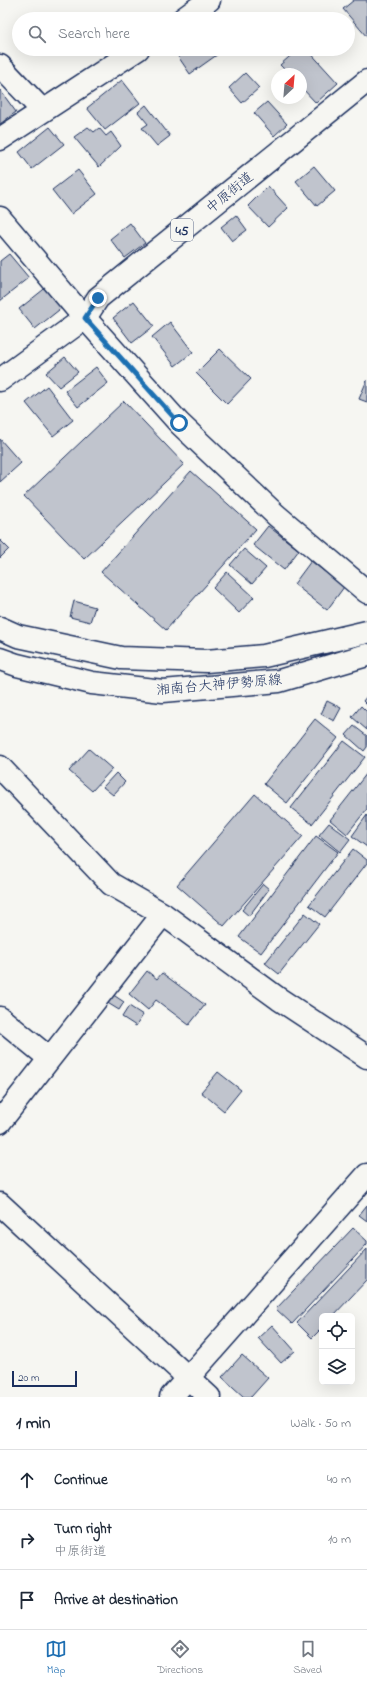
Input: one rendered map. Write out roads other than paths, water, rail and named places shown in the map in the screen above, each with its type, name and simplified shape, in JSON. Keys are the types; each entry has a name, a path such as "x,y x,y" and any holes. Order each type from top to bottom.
{"street":[{"path":"193,12 209,0"},
{"path":"0,139 127,56"},
{"path":"0,66 43,111"},
{"name":"中原街道","path":"0,380 85,318 98,298 367,81"},
{"path":"0,218 85,318 179,423 276,516 367,592"},
{"name":"湘南台大神伊勢原線","path":"0,628 18,636 121,658 206,661 264,656 367,632"},
{"name":"湘南台大神伊勢原線","path":"0,659 17,666 92,683 162,691 279,681 367,655"},
{"path":"0,767 111,884 162,914 279,999 367,1057"},
{"path":"0,1122 162,914"},
{"path":"0,1018 49,1058"},
{"path":"171,1397 367,1175"},
{"path":"0,1204 209,1397"}]}
